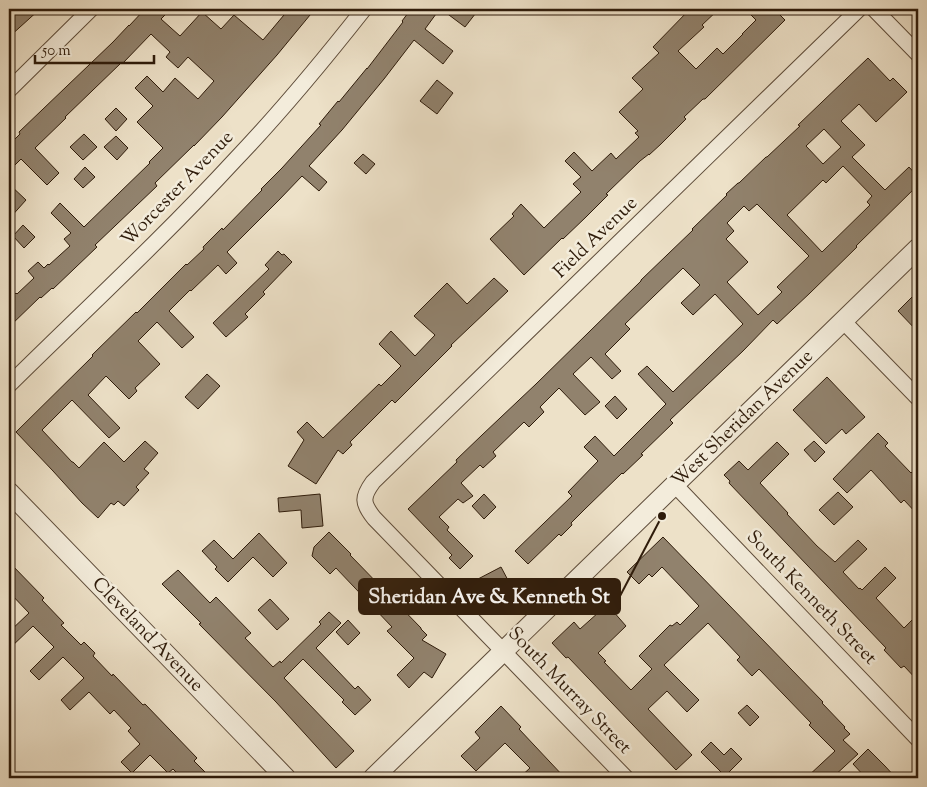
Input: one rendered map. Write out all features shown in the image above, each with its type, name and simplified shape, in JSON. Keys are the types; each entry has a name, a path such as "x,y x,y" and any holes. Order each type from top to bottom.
{"street":[{"path":"9,90 92,9"},
{"name":"Worcester Avenue","path":"9,385 170,227 234,161 304,84 364,9"},
{"name":"Field Avenue","path":"364,498 374,482 859,9"},
{"path":"874,9 918,54"},
{"name":"West Sheridan Avenue","path":"373,778 918,248"},
{"path":"843,321 918,398"},
{"name":"South Kenneth Street","path":"675,485 918,739"},
{"name":"Cleveland Avenue","path":"9,492 286,778"},
{"name":"South Murray Street","path":"364,498 367,510 374,518 626,778"}],"building":[{"path":"9,9 40,9 9,37"},
{"path":"145,9 171,9 161,19 180,36 202,12 221,29 234,15 263,40 289,9 315,9 222,117 155,183 157,186 95,245 97,247 53,289 40,297 9,327 9,299 34,278 28,271 38,262 44,268 70,246 64,239 71,233 51,213 60,203 84,227 163,148 137,122 153,106 135,88 147,76 163,92 175,78 198,99 214,81 188,57 178,68 166,57 170,52 151,34 35,148 59,173 47,185 21,159 9,171 9,145 20,134 19,132"},
{"path":"411,9 429,9 436,14 425,29 453,51 443,64 414,40 342,130 309,166 327,182 319,191 302,176 227,252 237,263 226,274 218,265 169,311 194,337 182,348 157,322 138,341 160,364 135,388 137,391 129,399 106,376 88,395 120,428 109,438 72,400 42,430 79,468 104,442 124,462 145,441 158,453 144,469 149,473 136,487 139,490 124,506 118,501 114,505 111,503 98,518 16,432 92,355 204,249 203,247 222,228 223,230 262,190 321,125 319,124 367,69"},
{"path":"441,9 479,9 465,27"},
{"path":"690,9 719,9 702,25 704,27 678,51 696,69 717,48 723,54 756,20 751,15 758,9 774,9 785,20 705,99 684,117 686,119 661,144 640,161 606,194 608,195 586,217 524,275 490,239 514,216 512,214 521,204 544,228 581,192 573,184 581,177 565,161 574,152 592,171 611,153 616,159 639,137 635,133 638,131 619,112 643,89 632,78 659,53 653,47"},
{"path":"868,58 890,81 893,78 907,92 876,122 859,104 841,121 865,145 852,157 885,190 909,167 918,177 918,185 810,293 777,324 773,320 670,420 673,423 641,454 643,455 585,509 561,536 559,534 528,564 515,551 572,496 568,492 598,461 584,447 595,436 614,456 666,404 638,374 647,366 673,392 743,324 715,294 693,315 681,303 700,285 683,268 625,324 630,329 605,354 621,371 612,379 591,357 573,374 600,402 585,415 559,388 540,407 544,412 529,427 524,422 493,452 496,456 483,468 480,465 461,483 473,496 463,503 458,499 439,517 449,527 447,530 473,556 460,569 449,558 452,555 408,509 693,230 726,194 800,126 798,125","holes":["824,129 841,147 823,164 806,146","843,166 872,196 867,202 870,205 822,252 787,215 823,180 826,183","757,204 809,256 777,287 782,292 758,315 727,282 748,262 726,239 734,231 727,223 744,206 749,211"]},
{"path":"437,80 453,93 437,114 420,101"},
{"path":"116,108 127,119 116,131 105,119"},
{"path":"84,134 97,147 83,160 70,147"},
{"path":"116,136 128,148 117,160 104,147"},
{"path":"363,154 375,164 366,174 354,163"},
{"path":"85,167 95,177 83,188 74,179"},
{"path":"9,184 26,200 9,219"},
{"path":"23,225 35,237 24,248 13,236"},
{"path":"278,251 292,262 245,314 248,317 226,337 213,323 269,269 265,265"},
{"path":"494,278 508,291 451,345 395,403 392,400 350,442 352,445 343,454 338,450 316,484 288,466 304,440 297,432 307,422 323,438 379,384 381,386 401,366 379,344 391,331 415,356 435,335 414,316 447,283 467,304"},
{"path":"918,291 918,332 898,311"},
{"path":"207,374 220,386 198,409 185,397"},
{"path":"827,377 865,417 846,434 842,429 826,444 793,410"},
{"path":"615,396 627,409 617,419 605,406"},
{"path":"878,433 888,443 885,446 911,473 918,466 918,515 904,500 901,503 871,470 847,493 833,479"},
{"path":"814,441 825,452 815,462 804,450"},
{"path":"777,442 789,454 760,483 817,546 835,562 858,540 867,549 843,572 859,589 862,590 885,567 896,578 876,598 904,628 918,614 918,681 904,666 901,668 884,650 886,648 729,483 730,481 724,475 739,461 748,470"},
{"path":"838,492 853,507 834,525 819,510"},
{"path":"320,494 323,526 302,528 301,510 279,512 278,498"},
{"path":"484,494 496,507 484,519 472,506"},
{"path":"329,532 421,628 427,635 422,640 446,654 432,678 424,672 409,688 397,675 414,658 387,631 392,627 336,568 330,574 312,556 314,547"},
{"path":"259,533 287,563 273,577 253,557 228,582 215,569 217,567 202,551 214,540 233,559"},
{"path":"663,537 823,702 850,734 843,740 858,754 832,778 806,778 835,751 759,669 752,676 737,660 740,657 708,623 664,665 699,700 687,712 667,691 648,709 692,755 676,770 568,657 566,658 552,643 574,622 580,629 599,612 594,606 603,597 614,608 612,610 626,626 598,653 606,661 604,662 631,690 652,669 639,656 670,625 672,626 677,622 680,625 699,606 662,567 652,577 649,574 639,584 627,572"},
{"path":"9,562 44,598 42,600 64,623 61,625 81,645 84,642 95,653 93,656 112,676 113,674 143,705 145,704 197,758 194,761 211,778 182,778 173,769 168,773 150,755 132,773 121,762 140,744 128,731 131,728 114,710 110,714 89,692 70,710 61,700 84,678 63,657 39,680 30,671 54,647 33,626 9,649 9,632 29,613 9,592"},
{"path":"501,567 510,584 487,596 478,579"},
{"path":"178,570 210,603 216,597 251,633 245,638 273,667 280,661 281,663 321,624 319,622 329,612 341,623 316,648 355,689 358,686 371,700 355,715 342,702 344,700 303,659 284,678 354,751 336,768 276,702 162,584"},
{"path":"270,599 289,619 277,630 258,610"},
{"path":"348,620 360,633 348,645 336,632"},
{"path":"747,705 759,717 750,726 738,713"},
{"path":"501,706 521,727 519,729 565,778 519,778 530,768 505,743 476,771 461,756 480,738 475,732"},
{"path":"711,742 724,755 731,748 742,759 725,776 701,752"},
{"path":"868,749 896,778 866,778 853,764"}],"place":[{"name":"Sheridan Ave & Kenneth St","path":"662,516"}]}
